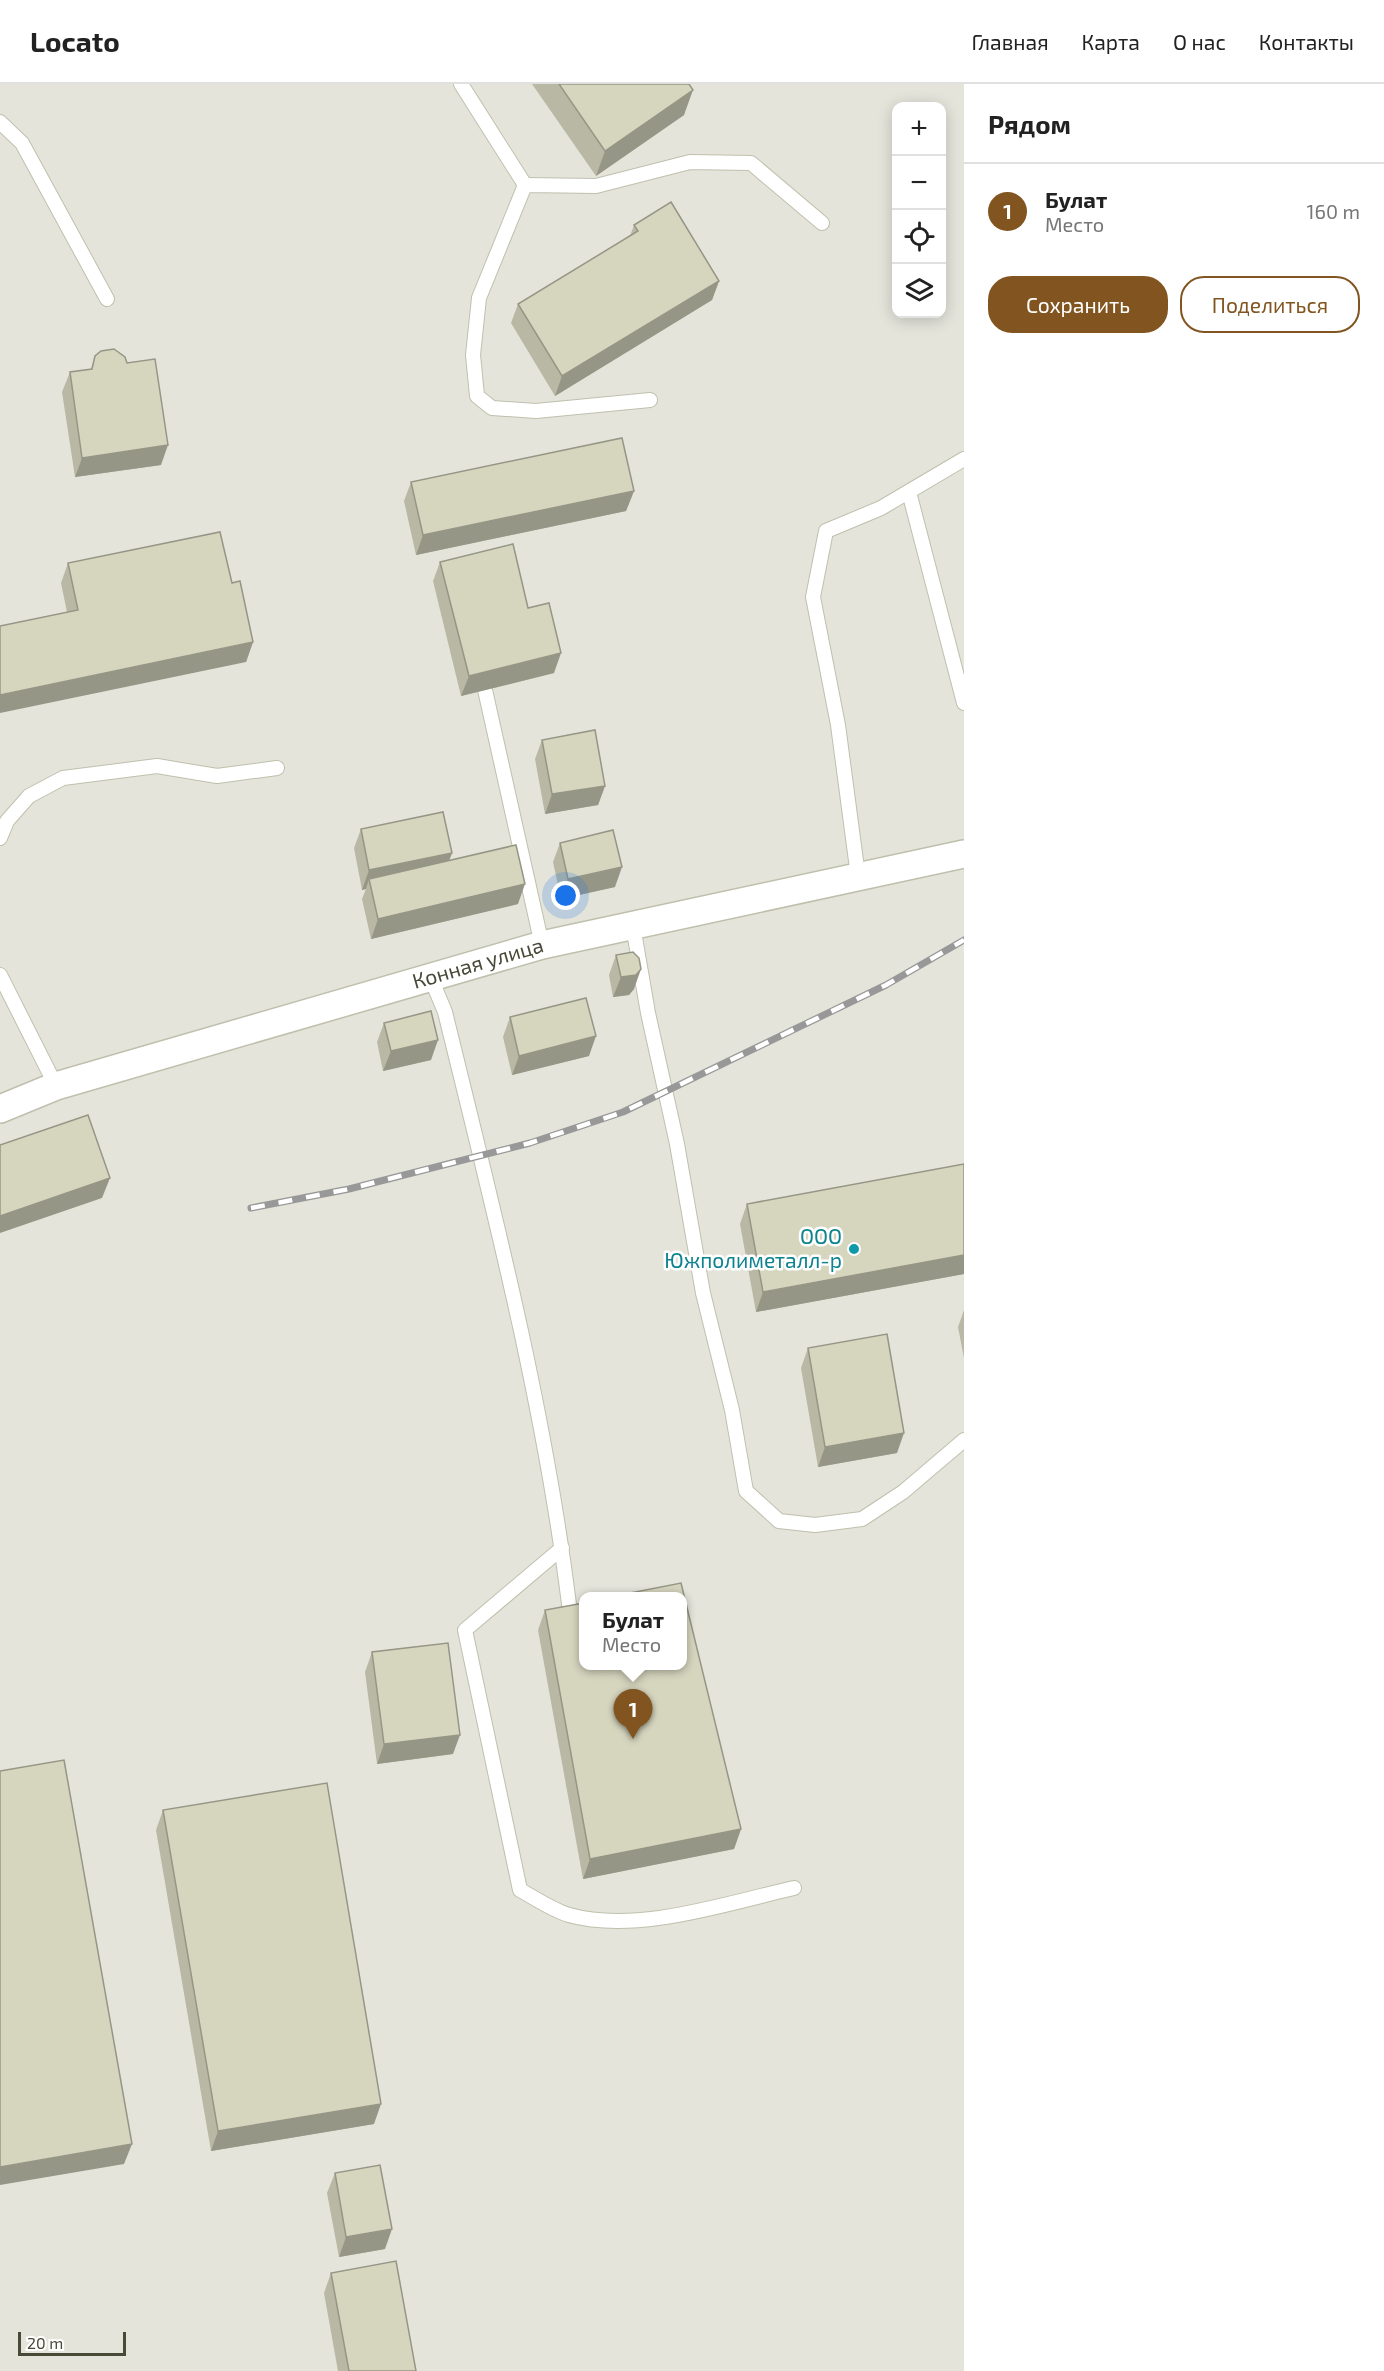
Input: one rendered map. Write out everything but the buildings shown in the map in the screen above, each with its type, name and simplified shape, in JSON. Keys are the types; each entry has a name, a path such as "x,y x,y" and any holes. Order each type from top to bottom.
{"street":[{"name":"Конная улица","path":"0,1109 56,1086 542,945 964,854"}],"lane":[{"path":"461,84 525,185"},
{"path":"0,122 22,143 107,298"},
{"path":"525,185 596,186 690,162 751,163 822,223"},
{"path":"525,185 479,298 473,356 477,396 492,408 536,411 650,400"},
{"path":"858,876 838,725 813,597 826,531 881,508 964,459"},
{"path":"909,492 964,703"},
{"path":"478,660 542,945"},
{"path":"0,838 7,821 28,796 63,778 157,766 217,776 277,768"},
{"path":"633,926 648,1013 677,1144 703,1293 732,1410 746,1491 779,1521 814,1525 862,1519 903,1492 964,1440"},
{"path":"0,975 56,1086"},
{"path":"430,976 445,1012 522,1331 562,1548 569,1604"},
{"path":"562,1548 465,1630 520,1890 568,1915 619,1922 684,1913 794,1888"}],"shaded area":[{"path":"0,84 964,84 964,2371 0,2371"}],"railway":[{"path":"251,1208 349,1189 530,1143 623,1112 886,985 964,940"}],"place":[{"name":"ООО Южполиметалл-р","path":"854,1249"},
{"name":"Булат","path":"633,1739"}]}
